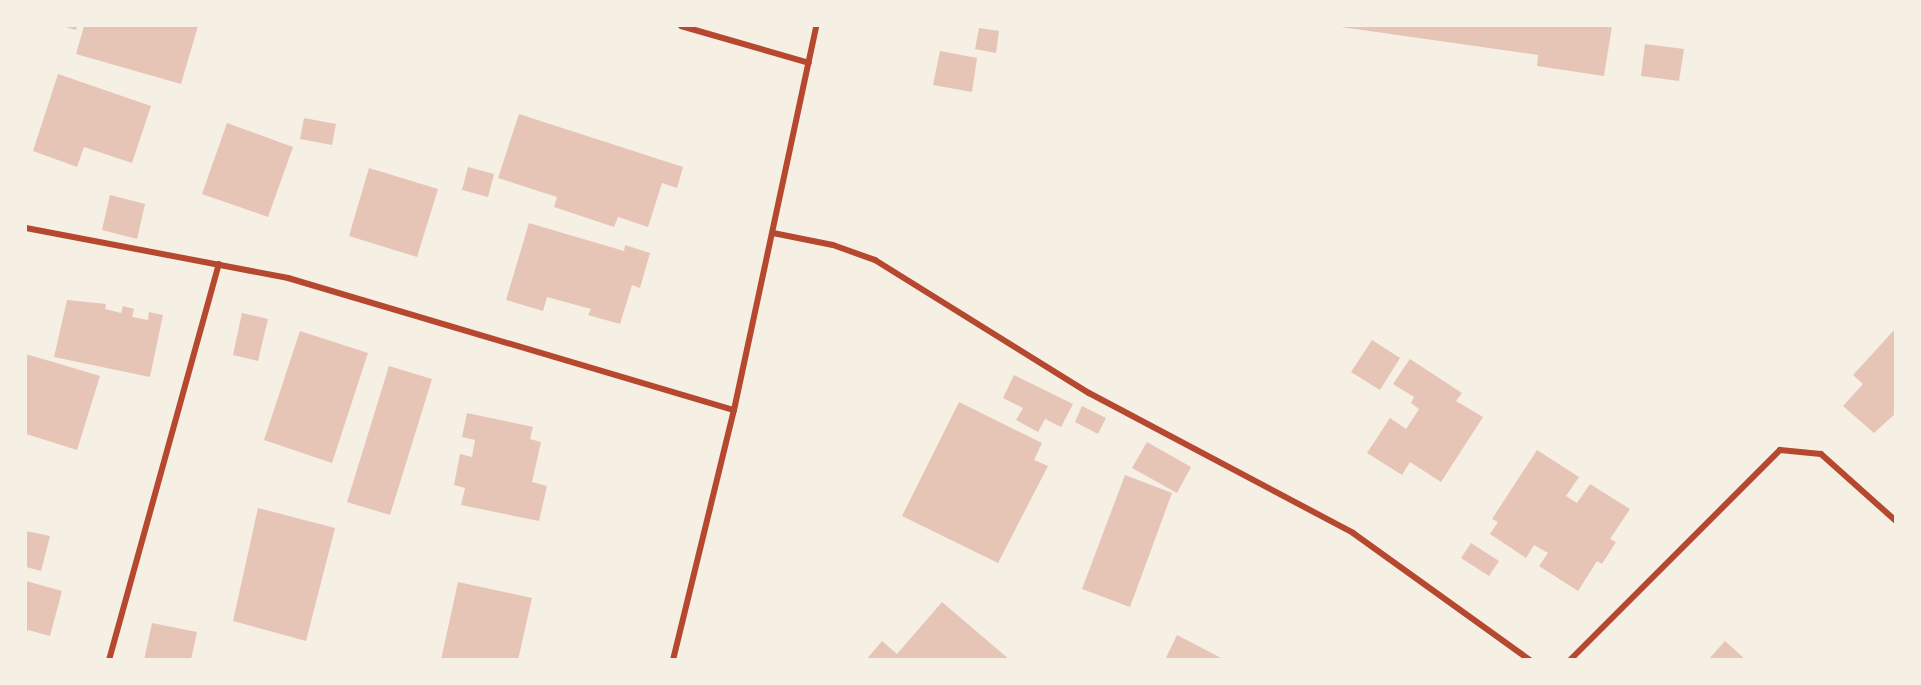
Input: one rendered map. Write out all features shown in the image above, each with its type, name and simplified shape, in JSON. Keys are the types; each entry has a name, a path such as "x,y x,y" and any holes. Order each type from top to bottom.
{"street":[{"path":"681,26 809,63"},
{"path":"673,660 734,410 816,26"},
{"path":"26,228 288,278 734,410"},
{"path":"773,233 833,245 876,260 1089,393 1353,533 1530,660"},
{"path":"109,660 219,264"},
{"path":"1570,660 1780,450 1821,454 1896,521"}],"building":[{"path":"62,26 77,26 76,30"},
{"path":"84,26 198,26 181,84 76,54"},
{"path":"1334,26 1612,26 1604,76 1537,66 1538,55"},
{"path":"979,28 999,31 996,53 975,49"},
{"path":"1645,44 1684,49 1679,81 1641,76"},
{"path":"940,51 977,58 972,92 933,85"},
{"path":"58,74 151,106 132,163 84,147 77,167 33,151"},
{"path":"519,114 683,167 677,188 662,183 648,227 618,217 614,227 554,207 557,197 498,178"},
{"path":"304,118 336,124 332,145 300,139"},
{"path":"227,123 293,147 268,217 202,194"},
{"path":"468,167 494,174 488,197 462,190"},
{"path":"369,168 438,189 417,257 349,236"},
{"path":"110,195 145,204 137,239 102,230"},
{"path":"529,223 624,251 625,245 650,253 640,288 632,285 620,324 588,315 591,309 547,297 543,311 506,300"},
{"path":"67,300 106,304 105,309 121,313 123,306 134,309 132,317 148,320 149,312 163,315 150,377 54,357"},
{"path":"242,313 268,319 258,361 233,355"},
{"path":"1896,328 1896,413 1874,433 1843,406 1863,384 1853,375"},
{"path":"300,331 368,353 332,463 264,440"},
{"path":"1372,340 1400,358 1380,390 1351,372"},
{"path":"26,354 100,376 77,450 26,434"},
{"path":"1410,359 1462,393 1456,401 1483,417 1441,482 1410,462 1402,475 1367,453 1390,418 1406,429 1419,409 1411,403 1414,397 1393,384"},
{"path":"389,366 432,379 390,515 347,502"},
{"path":"1014,375 1073,404 1061,427 1045,419 1038,432 1016,420 1023,408 1003,398"},
{"path":"959,402 1042,443 1034,460 1048,466 998,563 902,516"},
{"path":"1082,406 1106,418 1098,434 1075,422"},
{"path":"467,413 533,427 530,439 541,442 532,482 547,486 539,521 461,505 465,488 454,485 460,454 472,457 475,440 462,437"},
{"path":"1147,442 1191,467 1177,493 1132,468"},
{"path":"1537,450 1579,477 1566,496 1577,503 1590,484 1630,509 1610,539 1616,542 1602,564 1597,561 1578,591 1539,566 1548,553 1534,545 1526,558 1490,534 1498,522 1492,519"},
{"path":"1125,475 1172,493 1130,607 1082,589"},
{"path":"258,508 335,528 306,641 233,621"},
{"path":"26,531 50,536 41,571 26,567"},
{"path":"1471,543 1499,561 1489,576 1461,558"},
{"path":"26,581 62,591 50,636 28,630 26,636"},
{"path":"458,582 532,598 518,660 441,660"},
{"path":"942,602 1010,660 866,660 882,641 897,654"},
{"path":"152,623 197,632 191,660 144,660"},
{"path":"1177,635 1225,660 1165,660"},
{"path":"1725,641 1746,660 1708,660"}]}
